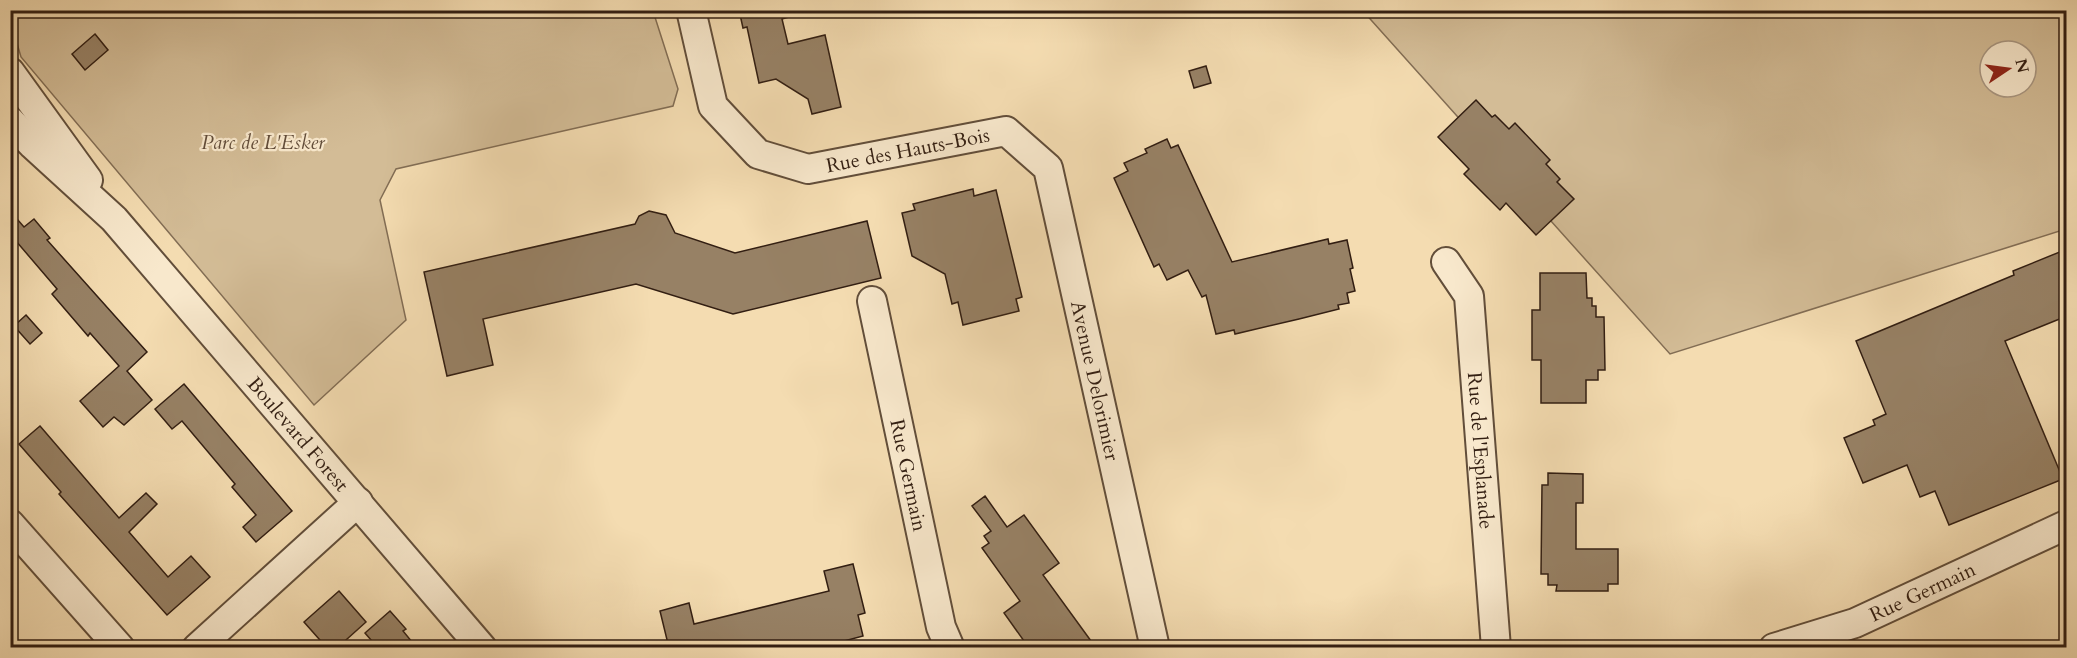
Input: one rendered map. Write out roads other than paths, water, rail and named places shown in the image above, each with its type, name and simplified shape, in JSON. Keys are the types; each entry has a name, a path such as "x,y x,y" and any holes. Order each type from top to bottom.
{"street":[{"name":"Rue des Hauts-Bois","path":"691,10 713,105 758,154 808,169 1006,131"},
{"name":"Boulevard Forest","path":"10,72 114,219 482,648"},
{"name":"Boulevard Forest","path":"10,122 114,219"},
{"name":"Avenue Delorimier","path":"1006,131 1048,168 1155,648"},
{"name":"Rue de l'Esplanade","path":"1446,262 1469,296 1496,648"},
{"name":"Rue Germain","path":"872,301 941,627 950,648"},
{"path":"197,648 358,502"},
{"path":"10,524 120,648"},
{"name":"Rue Germain","path":"1774,648 1855,623 2067,525"}],"park label":[{"name":"Parc de L'Esker","path":"263,142"}]}
